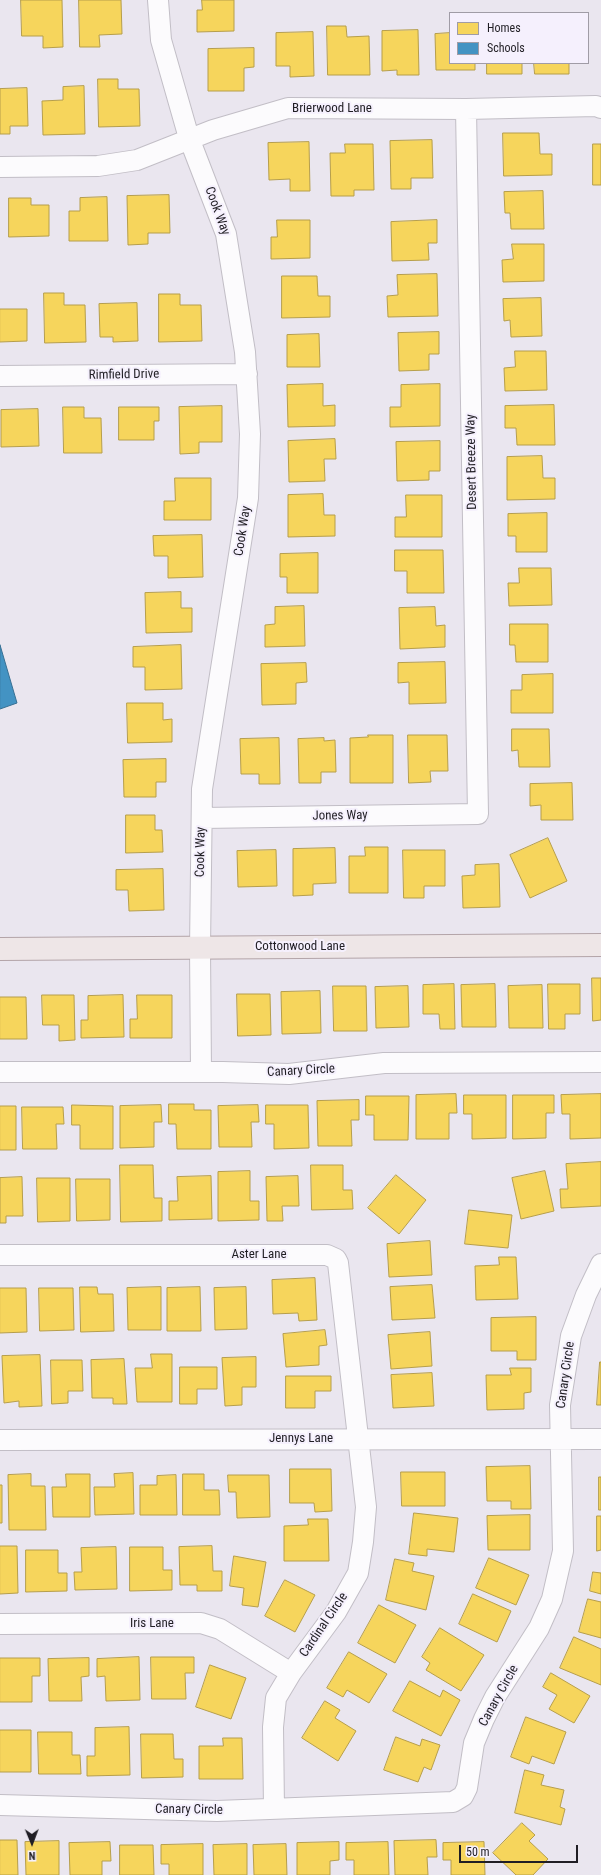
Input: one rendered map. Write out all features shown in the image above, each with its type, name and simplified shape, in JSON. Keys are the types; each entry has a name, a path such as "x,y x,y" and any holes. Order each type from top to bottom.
{"main road":[{"name":"Cottonwood Lane","path":"0,949 601,945"}],"street":[{"name":"Cook Way","path":"158,0 161,40 189,138 226,234 238,296 247,374 250,434 248,498 202,789 200,948 201,1072"},
{"name":"Brierwood Lane","path":"0,167 98,166 137,160 189,138 288,108 466,109 596,106 601,108"},
{"name":"Desert Breeze Way","path":"466,109 478,814"},
{"name":"Rimfield Drive","path":"0,376 247,374"},
{"name":"Jones Way","path":"202,818 478,814"},
{"name":"Canary Circle","path":"0,1072 201,1072 289,1074 384,1064 601,1062"},
{"name":"Aster Lane","path":"0,1255 332,1256 336,1259 340,1267 358,1438"},
{"name":"Canary Circle","path":"0,1805 209,1811 453,1802 463,1796 468,1782 474,1743 484,1719 495,1697 538,1628 552,1599 563,1551 560,1405 571,1336 586,1295 601,1264"},
{"name":"Jennys Lane","path":"0,1440 358,1438 601,1439"},
{"name":"Cardinal Circle","path":"274,1809 273,1727 276,1698 291,1674 336,1612 358,1573 362,1557 366,1507 358,1438"},
{"name":"Iris Lane","path":"0,1624 200,1623 220,1629 291,1674"}],"building: Homes":[{"path":"21,0 62,0 63,47 43,48 43,36 22,36"},
{"path":"79,0 121,0 122,34 99,35 100,47 80,47"},
{"path":"202,0 234,0 234,31 197,32 197,10 202,10"},
{"path":"327,26 346,26 347,37 369,36 370,75 328,75"},
{"path":"418,30 419,75 397,75 397,70 382,71 382,31"},
{"path":"313,32 314,76 290,77 290,66 276,66 276,33"},
{"path":"449,33 449,64 475,64 475,70 436,70 435,34"},
{"path":"254,48 254,67 244,68 244,91 208,91 208,49"},
{"path":"487,64 522,64 522,74 487,74"},
{"path":"534,64 569,64 569,74 535,74"},
{"path":"98,79 118,79 118,89 139,89 140,126 99,127"},
{"path":"84,86 85,134 43,135 42,101 63,100 63,87"},
{"path":"27,88 28,126 10,126 10,134 0,134 0,89"},
{"path":"503,133 539,133 540,154 552,154 552,175 504,176"},
{"path":"432,140 433,178 411,178 411,189 391,189 390,141"},
{"path":"309,142 310,191 290,191 290,179 269,180 268,143"},
{"path":"345,144 373,144 374,190 354,190 354,196 331,196 330,153 345,153"},
{"path":"593,144 601,144 601,185 593,185"},
{"path":"543,191 544,229 511,229 510,213 505,213 504,192"},
{"path":"169,195 170,233 148,233 148,244 128,245 127,196"},
{"path":"107,197 108,241 69,241 69,211 80,211 80,198"},
{"path":"9,198 31,198 31,205 49,205 49,236 9,237"},
{"path":"277,220 310,220 310,258 271,259 271,237 277,237"},
{"path":"437,220 437,243 428,243 429,260 392,261 391,222"},
{"path":"512,244 544,244 544,281 503,282 502,260 513,259"},
{"path":"437,274 438,316 388,317 387,296 398,295 397,275"},
{"path":"282,276 317,276 318,296 330,296 330,317 282,318"},
{"path":"44,293 64,293 64,305 85,305 86,342 45,343"},
{"path":"159,294 180,294 180,305 201,305 202,341 159,342"},
{"path":"541,298 542,336 511,337 510,320 504,321 503,299"},
{"path":"137,303 138,341 113,342 113,337 100,337 99,304"},
{"path":"0,309 27,309 27,341 0,342"},
{"path":"439,332 439,354 429,354 429,370 399,371 398,333"},
{"path":"319,334 320,367 287,367 287,335"},
{"path":"515,351 546,351 547,390 505,391 504,368 515,367"},
{"path":"323,384 323,406 335,405 335,426 288,427 287,385"},
{"path":"440,384 440,426 390,427 390,407 401,407 401,385"},
{"path":"554,405 555,445 517,445 516,428 505,428 505,406"},
{"path":"222,406 222,442 199,442 199,453 180,454 179,407"},
{"path":"63,407 84,407 84,418 101,418 102,453 64,453"},
{"path":"119,407 159,407 159,421 154,421 154,440 119,440"},
{"path":"38,409 39,446 1,447 1,410"},
{"path":"335,439 336,459 324,459 325,481 289,482 288,441"},
{"path":"440,441 440,471 429,471 429,480 397,481 396,442"},
{"path":"542,456 543,478 555,478 555,499 507,500 507,457"},
{"path":"175,478 211,478 211,520 164,520 164,501 175,501"},
{"path":"323,494 324,515 335,515 335,536 288,537 288,495"},
{"path":"406,495 442,495 442,537 395,537 395,517 406,517"},
{"path":"547,513 547,552 516,552 516,536 508,536 508,514"},
{"path":"202,535 203,577 168,578 168,556 154,556 153,536"},
{"path":"395,550 443,550 444,593 407,593 407,571 395,571"},
{"path":"318,553 318,593 287,593 287,577 280,577 280,554"},
{"path":"519,568 551,568 552,605 509,606 508,583 519,583"},
{"path":"181,592 181,608 192,608 192,632 146,633 145,593"},
{"path":"304,606 305,646 265,647 265,625 275,624 275,607"},
{"path":"435,607 436,626 445,625 445,647 400,649 399,608"},
{"path":"510,624 548,624 548,662 516,662 515,645 510,645"},
{"path":"181,645 182,689 145,690 145,667 133,667 133,647"},
{"path":"445,662 446,703 409,704 409,682 398,683 398,663"},
{"path":"306,663 307,682 296,683 296,704 262,705 261,664"},
{"path":"553,674 553,713 511,713 511,690 522,690 522,675"},
{"path":"127,703 163,703 163,720 172,719 172,742 128,743"},
{"path":"512,729 549,729 550,767 519,767 518,750 512,751"},
{"path":"368,735 393,735 393,783 350,783 350,738 368,737"},
{"path":"408,735 447,735 448,771 430,771 431,782 409,783"},
{"path":"279,738 280,784 259,784 259,774 241,774 240,739"},
{"path":"324,738 324,741 335,740 336,772 321,772 321,783 299,783 298,739"},
{"path":"166,759 166,782 156,782 156,797 124,797 123,760"},
{"path":"572,783 573,820 541,820 541,805 530,806 530,784"},
{"path":"126,815 155,815 155,830 162,830 163,852 126,853"},
{"path":"548,838 567,881 530,898 510,855"},
{"path":"365,847 388,847 388,893 349,893 349,856 365,856"},
{"path":"335,848 336,883 313,884 313,895 293,896 293,849"},
{"path":"276,850 277,886 238,887 237,851"},
{"path":"403,850 445,850 445,886 424,886 424,898 404,898"},
{"path":"499,864 500,907 463,908 462,876 475,875 475,865"},
{"path":"163,869 164,910 129,911 128,890 116,890 116,870"},
{"path":"592,978 601,978 601,1020 593,1021"},
{"path":"454,984 455,1029 440,1029 439,1014 423,1014 423,985"},
{"path":"495,984 496,1027 462,1027 461,985"},
{"path":"548,984 580,984 580,1014 565,1014 565,1029 549,1029"},
{"path":"542,985 543,1028 509,1028 508,986"},
{"path":"333,986 366,986 367,1031 334,1031"},
{"path":"408,986 409,1027 376,1028 375,987"},
{"path":"320,991 321,1033 282,1034 281,992"},
{"path":"237,994 270,994 271,1035 238,1036"},
{"path":"42,995 74,995 75,1040 59,1041 59,1025 43,1025"},
{"path":"123,995 124,1037 81,1038 81,1020 88,1020 88,996"},
{"path":"137,995 172,995 172,1038 130,1038 130,1019 137,1019"},
{"path":"0,997 26,997 27,1039 0,1039"},
{"path":"456,1094 457,1113 449,1113 449,1139 416,1139 416,1095"},
{"path":"601,1094 601,1138 570,1139 570,1114 562,1114 561,1095"},
{"path":"464,1095 506,1095 506,1138 472,1139 472,1114 464,1114"},
{"path":"513,1095 554,1095 554,1113 546,1113 546,1138 513,1139"},
{"path":"366,1096 409,1096 408,1140 374,1140 374,1115 366,1115"},
{"path":"359,1100 359,1120 351,1120 352,1146 318,1146 317,1101"},
{"path":"169,1104 194,1104 194,1110 211,1110 211,1149 177,1149 176,1124 169,1124"},
{"path":"72,1105 113,1106 113,1149 80,1149 80,1125 72,1125"},
{"path":"161,1105 162,1122 154,1122 154,1147 120,1148 120,1106"},
{"path":"258,1105 259,1122 251,1122 252,1147 219,1147 218,1106"},
{"path":"266,1105 308,1105 309,1148 274,1149 274,1124 266,1124"},
{"path":"0,1106 16,1106 16,1150 0,1150"},
{"path":"22,1107 63,1107 64,1124 56,1124 57,1149 23,1149"},
{"path":"601,1162 601,1206 561,1208 560,1189 568,1189 566,1164"},
{"path":"120,1165 153,1165 154,1198 162,1198 162,1221 121,1222"},
{"path":"311,1165 343,1165 343,1190 352,1190 353,1209 312,1210"},
{"path":"250,1171 250,1201 259,1201 259,1220 218,1221 218,1172"},
{"path":"545,1171 554,1211 521,1219 512,1178"},
{"path":"396,1175 426,1200 399,1234 368,1208"},
{"path":"211,1176 212,1219 169,1220 169,1201 178,1201 177,1177"},
{"path":"298,1176 299,1206 282,1206 283,1221 267,1221 266,1177"},
{"path":"22,1177 23,1216 6,1216 6,1223 0,1223 0,1178"},
{"path":"37,1178 70,1178 70,1221 38,1222"},
{"path":"76,1179 110,1179 110,1220 77,1221"},
{"path":"469,1210 512,1215 508,1248 465,1244"},
{"path":"430,1241 432,1275 389,1277 387,1244"},
{"path":"499,1257 516,1257 518,1299 476,1300 475,1266 499,1265"},
{"path":"315,1278 317,1320 299,1321 298,1313 273,1314 272,1280"},
{"path":"432,1285 435,1318 392,1320 390,1287"},
{"path":"80,1287 97,1287 98,1294 113,1294 114,1331 81,1332"},
{"path":"161,1287 161,1330 128,1330 127,1288"},
{"path":"200,1287 201,1331 167,1331 167,1288"},
{"path":"246,1287 247,1329 215,1330 214,1288"},
{"path":"0,1288 26,1288 27,1332 0,1333"},
{"path":"39,1288 73,1288 74,1330 40,1331"},
{"path":"536,1317 536,1360 517,1360 517,1351 491,1351 491,1318"},
{"path":"325,1330 327,1345 319,1346 319,1365 286,1367 283,1334"},
{"path":"430,1332 432,1366 391,1369 388,1335"},
{"path":"151,1354 172,1354 172,1402 137,1402 135,1368 152,1368"},
{"path":"40,1355 42,1406 19,1407 19,1401 4,1403 2,1356"},
{"path":"256,1357 256,1387 242,1387 242,1405 225,1406 222,1358"},
{"path":"124,1359 127,1404 113,1404 113,1398 92,1398 91,1360"},
{"path":"51,1360 82,1360 83,1391 68,1391 68,1403 52,1404"},
{"path":"600,1362 601,1405 597,1405"},
{"path":"180,1367 217,1367 217,1389 197,1389 197,1404 180,1404"},
{"path":"510,1368 531,1368 531,1392 524,1393 524,1409 487,1410 486,1375 511,1375"},
{"path":"432,1373 434,1406 393,1408 391,1375"},
{"path":"286,1376 331,1376 331,1391 315,1391 315,1408 286,1408"},
{"path":"530,1466 531,1509 511,1509 511,1501 487,1501 486,1467"},
{"path":"290,1469 331,1469 332,1511 315,1512 314,1503 290,1503"},
{"path":"401,1472 445,1472 445,1506 402,1506"},
{"path":"133,1473 134,1514 95,1515 94,1487 115,1487 114,1474"},
{"path":"31,1474 31,1486 45,1486 46,1530 9,1530 8,1475"},
{"path":"66,1474 90,1474 90,1517 53,1517 52,1487 66,1487"},
{"path":"183,1474 204,1474 204,1490 219,1490 220,1515 183,1515"},
{"path":"176,1475 177,1515 140,1515 140,1485 157,1485 157,1476"},
{"path":"228,1475 269,1475 270,1517 237,1518 236,1492 229,1492"},
{"path":"599,1477 601,1477 601,1510 599,1510"},
{"path":"0,1485 2,1485 2,1523 0,1523"},
{"path":"414,1513 458,1518 454,1552 427,1549 427,1556 409,1554"},
{"path":"530,1515 530,1550 488,1550 487,1516"},
{"path":"597,1516 601,1516 601,1550 597,1551"},
{"path":"308,1519 328,1519 329,1561 284,1561 284,1526 308,1525"},
{"path":"0,1546 17,1546 18,1593 0,1594"},
{"path":"212,1546 213,1571 222,1571 222,1591 197,1591 197,1585 180,1585 179,1547"},
{"path":"116,1547 117,1589 75,1590 74,1572 82,1572 81,1548"},
{"path":"130,1547 163,1547 163,1570 172,1570 172,1590 130,1591"},
{"path":"26,1550 58,1550 58,1573 67,1573 67,1591 26,1592"},
{"path":"234,1556 266,1562 258,1607 242,1605 244,1588 230,1586"},
{"path":"489,1558 529,1575 516,1605 476,1588"},
{"path":"395,1559 414,1563 412,1571 434,1576 426,1610 386,1600"},
{"path":"593,1572 601,1573 601,1594 590,1591"},
{"path":"285,1580 315,1595 295,1632 265,1616"},
{"path":"473,1594 511,1611 497,1642 459,1624"},
{"path":"588,1599 601,1602 601,1638 579,1632"},
{"path":"379,1605 416,1625 395,1663 358,1643"},
{"path":"440,1628 484,1655 461,1691 426,1670 430,1663 422,1657"},
{"path":"574,1637 601,1649 601,1685 560,1668"},
{"path":"349,1652 387,1674 369,1703 347,1690 343,1697 327,1688"},
{"path":"139,1657 140,1700 106,1701 105,1676 97,1677 97,1659"},
{"path":"151,1657 194,1657 194,1673 185,1673 186,1699 152,1699"},
{"path":"0,1658 40,1658 40,1676 32,1676 32,1702 0,1702"},
{"path":"89,1658 89,1676 81,1677 82,1701 49,1701 48,1659"},
{"path":"210,1665 246,1678 231,1719 196,1707"},
{"path":"551,1673 590,1696 574,1723 549,1709 557,1695 543,1687"},
{"path":"410,1681 440,1697 443,1690 460,1700 441,1736 393,1711"},
{"path":"325,1701 340,1710 335,1718 356,1731 338,1761 302,1738"},
{"path":"526,1717 566,1732 554,1764 532,1756 529,1764 511,1757"},
{"path":"129,1727 130,1775 87,1776 87,1756 95,1756 95,1728"},
{"path":"0,1730 31,1730 31,1772 0,1772"},
{"path":"38,1732 72,1732 72,1755 80,1755 81,1774 39,1774"},
{"path":"141,1734 173,1734 174,1759 183,1759 183,1777 142,1778"},
{"path":"396,1737 420,1746 422,1739 440,1745 431,1770 424,1767 418,1782 384,1770"},
{"path":"223,1738 242,1738 243,1779 199,1779 199,1746 223,1746"},
{"path":"525,1770 544,1775 541,1785 564,1790 560,1807 565,1809 561,1825 515,1813"},
{"path":"522,1823 535,1835 529,1841 548,1859 533,1875 516,1875 493,1853"},
{"path":"0,1840 17,1840 18,1875 0,1875"},
{"path":"436,1840 437,1857 427,1857 428,1875 395,1875 394,1841"},
{"path":"59,1841 59,1875 26,1875 25,1842"},
{"path":"110,1842 111,1861 102,1861 102,1875 70,1875 69,1843"},
{"path":"339,1842 339,1860 330,1861 330,1875 297,1875 297,1843"},
{"path":"388,1842 389,1875 354,1875 354,1860 346,1860 346,1843"},
{"path":"484,1842 485,1875 451,1875 451,1860 443,1860 443,1843"},
{"path":"203,1844 203,1875 169,1875 169,1864 161,1864 161,1845"},
{"path":"247,1844 247,1875 214,1875 213,1845"},
{"path":"286,1844 287,1875 254,1875 253,1845"},
{"path":"120,1845 153,1845 154,1875 120,1875"}],"building: Schools":[{"path":"0,645 17,703 0,709"}]}
